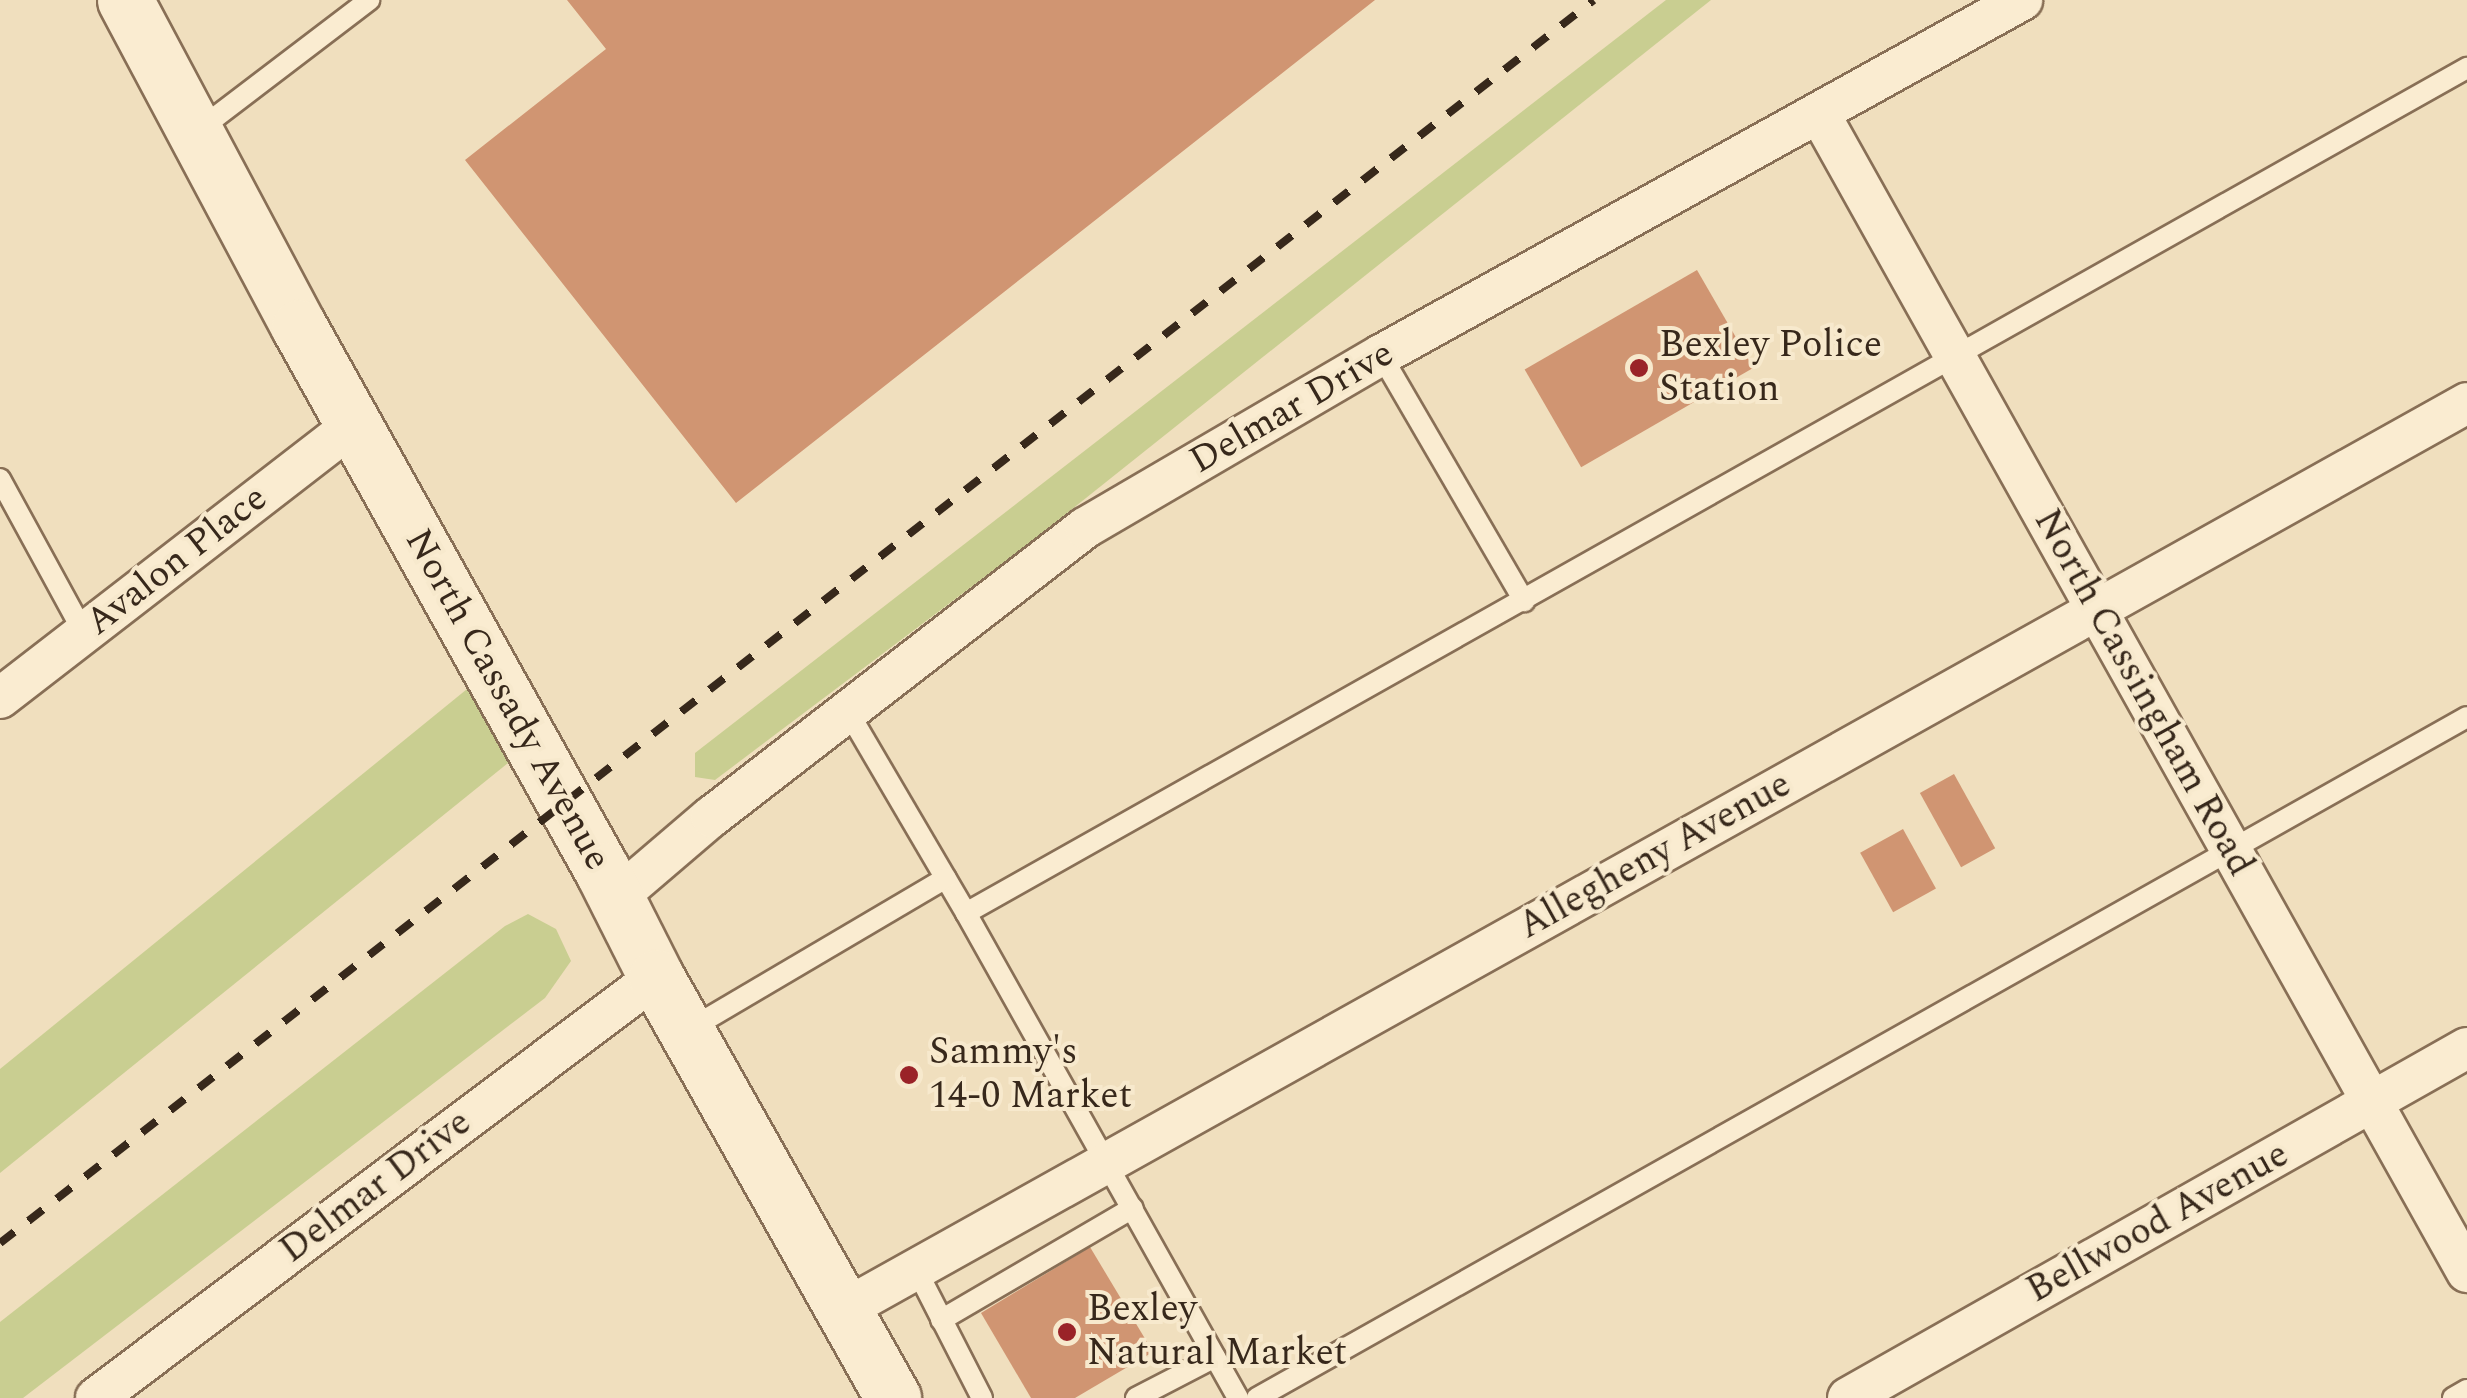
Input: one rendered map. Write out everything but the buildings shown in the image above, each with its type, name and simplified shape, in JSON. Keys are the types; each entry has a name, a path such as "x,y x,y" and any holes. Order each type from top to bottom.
{"street":[{"name":"North Cassady Avenue","path":"125,0 656,976 893,1398"},
{"name":"Delmar Drive","path":"616,898 847,710 1085,528 1382,354 2022,0"},
{"name":"North Cassingham Road","path":"1820,113 2467,1272"},
{"name":"Allegheny Avenue","path":"843,1310 2467,402"},
{"name":"Avalon Place","path":"0,698 354,424"},
{"name":"Delmar Drive","path":"96,1398 656,976"},
{"name":"Bellwood Avenue","path":"1848,1398 2467,1048"}],"lane":[{"path":"196,132 342,8 369,0"},
{"path":"966,912 2467,68"},
{"path":"1382,354 1524,601"},
{"path":"0,479 84,633"},
{"path":"847,710 966,912 1238,1398"},
{"path":"1257,1398 1932,1022 2467,717"},
{"path":"687,1031 946,878"},
{"path":"941,1320 1133,1208"},
{"path":"916,1269 982,1398"},
{"path":"1136,1398 1215,1357"},
{"path":"2453,1398 2467,1390"}],"green space":[{"path":"1666,0 1711,0 1027,545 715,780 695,777 695,753"},
{"path":"472,685 513,759 0,1173 0,1069"},
{"path":"528,914 556,929 571,961 545,998 23,1398 0,1398 0,1322 505,926"}],"railway":[{"path":"0,1243 1594,0"}],"place":[{"name":"Bexley Police Station","path":"1639,368"},
{"name":"Sammy's 14-0 Market","path":"909,1075"},
{"name":"Bexley Natural Market","path":"1067,1332"}]}
